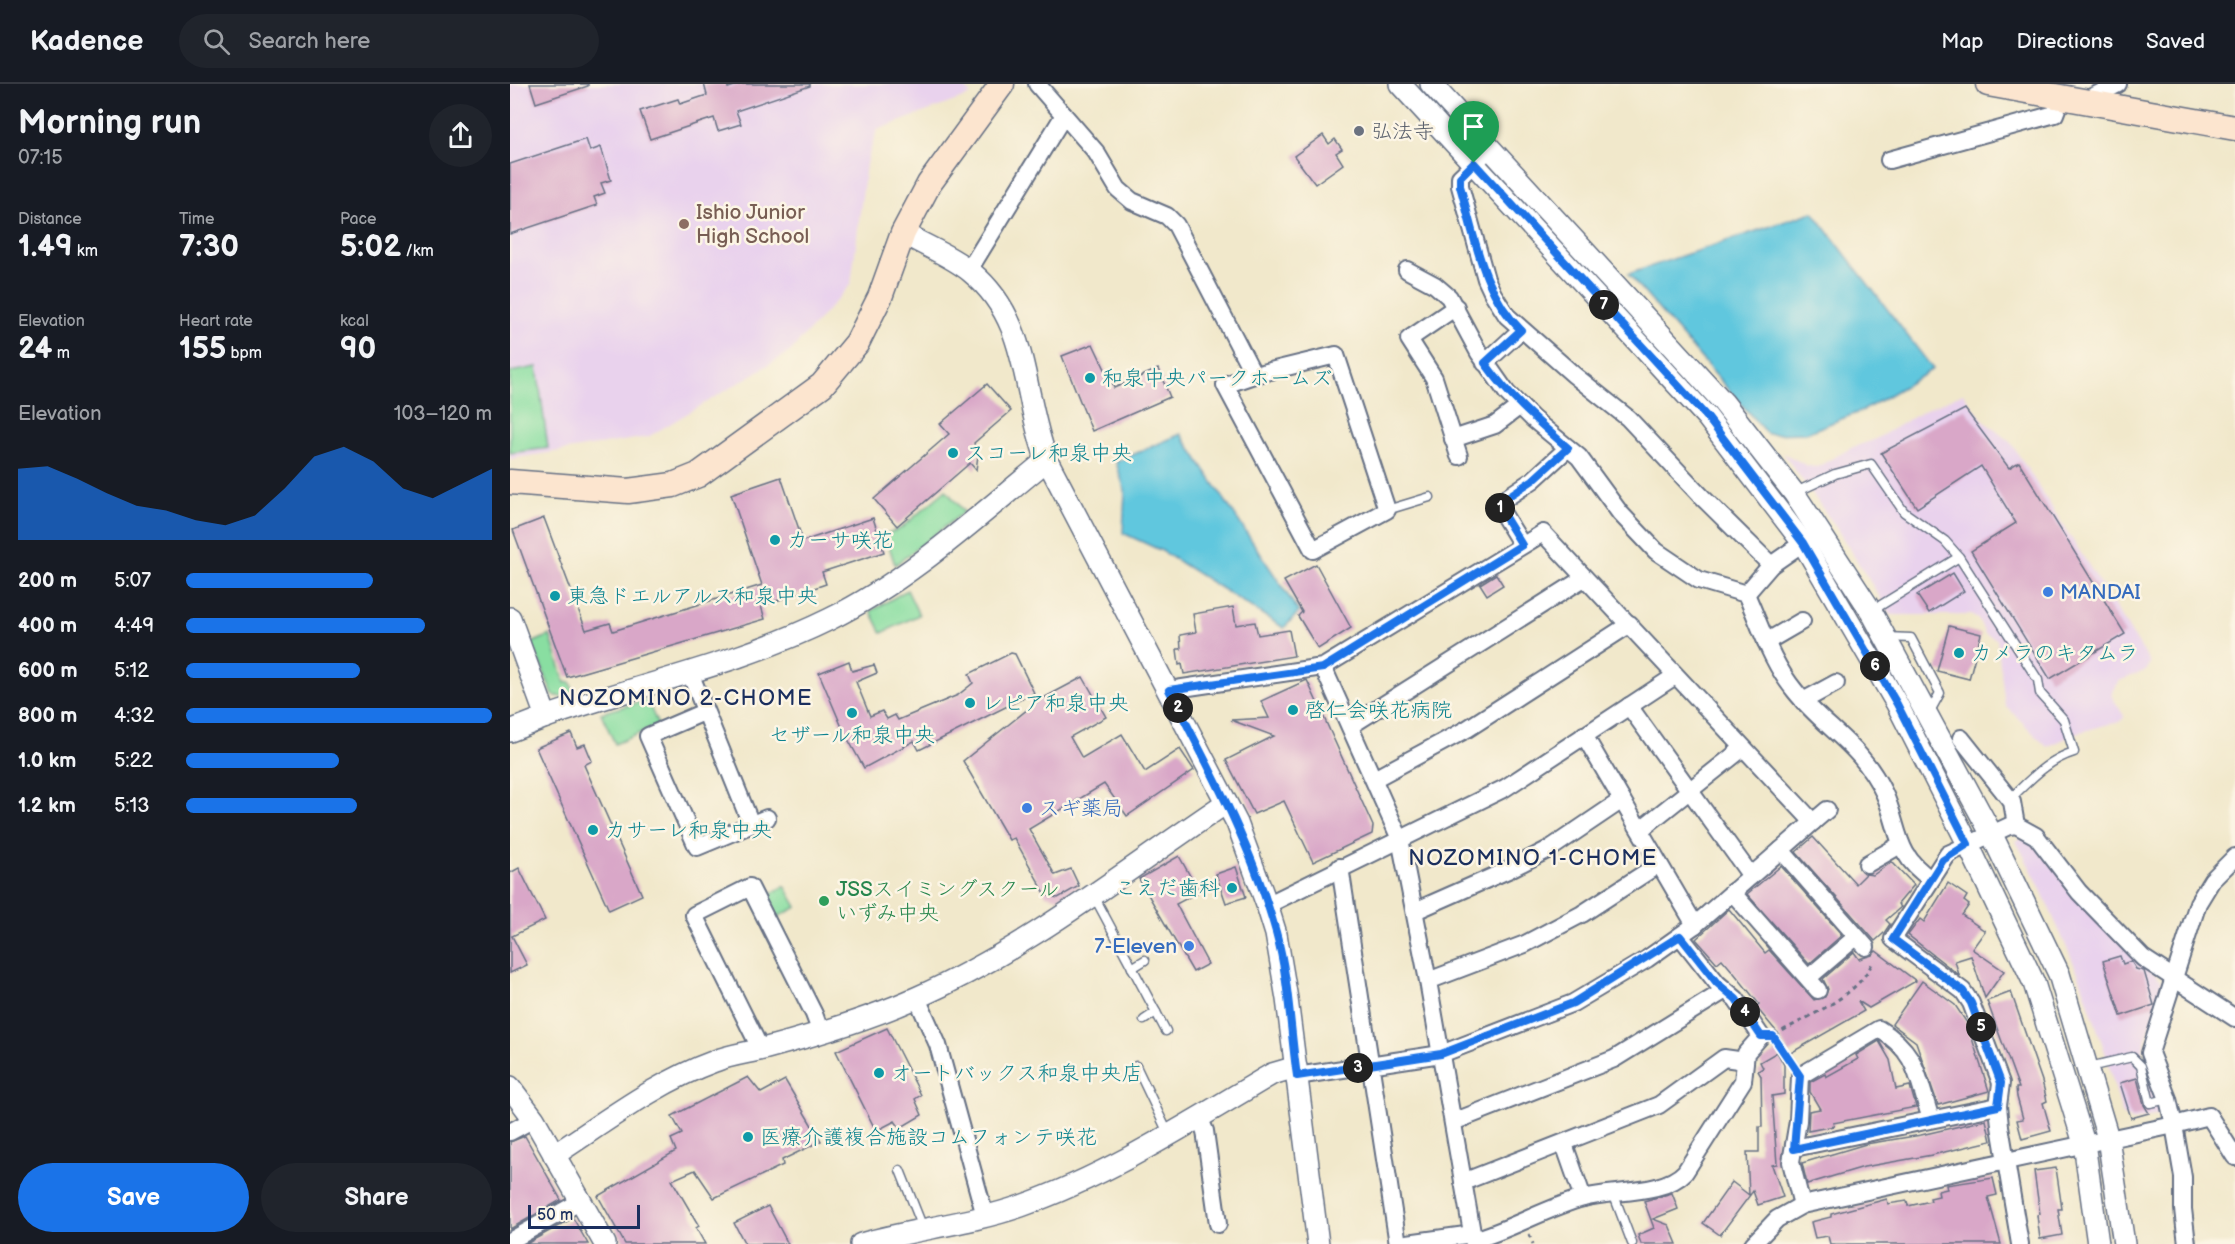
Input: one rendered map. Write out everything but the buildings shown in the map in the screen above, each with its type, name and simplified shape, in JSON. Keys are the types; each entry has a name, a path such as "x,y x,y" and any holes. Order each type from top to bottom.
{"main road":[{"path":"510,482 628,491 673,485 698,475 822,385 857,343 880,297 903,233 929,184 1002,84"},
{"path":"1988,84 2028,88 2072,100 2235,128"}],"street":[{"path":"1037,84 1096,152 1125,196 1167,216 1176,225 1254,375"},
{"path":"1400,84 1707,417 1871,611 1992,835 2059,974 2108,1138 2124,1244"},
{"path":"1889,160 2055,114 2072,100 2118,84"},
{"path":"1438,86 1723,402 1794,493 1811,538 1968,844 2034,983 2084,1143 2098,1244"},
{"path":"969,270 1064,115"},
{"path":"1491,147 1460,177 1460,186 1493,294 1507,316 1628,418 1702,497 1771,565"},
{"path":"903,233 969,270 987,286 1003,306 1014,327 1047,460 1169,690 1246,845 1276,934 1318,1244"},
{"path":"1407,270 1435,285 1456,307 1485,363 1520,406 1568,448 1593,474 1626,520 1656,551 1699,580 1746,594"},
{"path":"1456,307 1409,339 1434,378 1459,456"},
{"path":"1485,363 1521,330"},
{"path":"1336,355 1387,510 1313,550 1225,385 1254,375 1336,355"},
{"path":"1453,439 1495,425 1520,406"},
{"path":"1522,545 1497,504 1533,480 1568,448"},
{"path":"510,731 546,717 772,646 832,618 877,592 924,560 1047,460"},
{"path":"1169,690 1323,668 1543,533 1814,822"},
{"path":"1746,594 1771,565 1811,538"},
{"path":"1350,726 1584,578"},
{"path":"1746,594 1782,673 1803,701 1853,746 1874,774 1892,813 1900,845 1912,863 1931,879"},
{"path":"510,618 546,717"},
{"path":"1766,642 1802,621"},
{"path":"1374,779 1467,729 1630,624"},
{"path":"1323,668 1400,839 1428,981 1473,1239"},
{"path":"690,673 704,712 759,821 698,847 648,736 704,712"},
{"path":"1267,904 1505,788 1675,676"},
{"path":"1803,701 1836,683"},
{"path":"1629,706 1751,876"},
{"path":"1584,735 1695,925"},
{"path":"1961,738 2012,802 2016,825"},
{"path":"1640,830 1743,748"},
{"path":"1415,911 1508,870 1551,848 1622,800"},
{"path":"554,1155 668,1083 716,1060 821,1033 917,998 1000,955 1226,803"},
{"path":"861,1244 914,1236 985,1216 1019,1206 1080,1182 1272,1074 1373,1065 1441,1054 1573,1003 1695,925 1827,810"},
{"path":"2016,825 1948,854 1893,939 1963,991 1971,1003 2001,1083 1998,1106 2020,1244"},
{"path":"2016,825 2036,836 2079,892 2143,958 2173,980 2235,1018"},
{"path":"1867,864 1900,845"},
{"path":"1732,892 1813,984 1861,942 1781,849"},
{"path":"2187,1244 2182,1209 2183,1177 2174,1125 2168,1099 2150,1053 2198,903 2212,880 2235,857"},
{"path":"1428,981 1525,944 1582,914 1659,864"},
{"path":"1340,867 1373,1065 1399,1244 1473,1239 1583,1198 1642,1189 1680,1178 1743,1081 1746,1053 1767,1036 1736,999 1724,991 1680,936"},
{"path":"761,1050 694,915 750,887 814,1014 821,1033"},
{"path":"1453,1122 1614,1059 1724,991"},
{"path":"917,998 938,1045 985,1216"},
{"path":"1802,1205 1791,1162 1800,1076 1879,1029 1897,1040 1910,1054 1931,1119"},
{"path":"1463,1182 1659,1105 1724,1058 1745,1061"},
{"path":"510,1087 534,1119 605,1244"},
{"path":"1794,1149 1998,1106"},
{"path":"1753,1244 1777,1219 1802,1205 2209,1116 2235,1157"},
{"path":"1199,1117 1220,1188 1218,1224"},
{"path":"510,1132 534,1119"},
{"path":"1564,1144 1583,1198"},
{"path":"510,1241 581,1201"}],"lane":[{"path":"1794,493 1835,474 1871,464 1904,512 1945,541 1959,557 2038,681 2040,693 2064,720 2074,752 2058,757 2044,767 2013,796 2012,802"},
{"path":"1387,510 1430,497"},
{"path":"1871,611 1959,557"},
{"path":"1092,893 1166,1031"},
{"path":"1132,968 1145,960"},
{"path":"1144,1020 1156,1012"},
{"path":"2088,1068 2132,1057 2140,1066 2150,1103 2168,1099"},
{"path":"1136,1066 1169,1134"},
{"path":"900,1170 914,1236"},
{"path":"1613,1193 1632,1243"}],"path":[{"path":"1800,1076 1767,1036 1835,1000 1866,976 1881,944 1893,939"}],"shaded area":[{"name":"Ishio Junior High School","path":"510,84 963,84 971,95 877,130 866,164 851,284 790,352 648,437 510,459"},
{"path":"1963,393 1983,420 2011,443 2150,662 2147,670 2119,681 2111,695 2124,716 2123,720 2077,733 2047,747 2005,705 1997,639 1985,634 1979,620 1971,615 1891,615 1835,526 1783,453 1808,466 1817,467 1853,447 1874,440 1925,410"},
{"path":"2021,838 2034,845 2124,945 2162,981 2164,988 2141,1053 2162,1107 2158,1115 2132,1121 2122,1114 2106,1055 2079,975 2037,881 2016,841"}],"green space":[{"path":"537,367 548,448 510,453 510,372"},
{"path":"946,490 964,512 895,565 885,534 900,529"},
{"path":"907,590 919,615 882,633 871,611"},
{"path":"550,635 565,683 570,682 574,693 561,697 553,695 532,643"},
{"path":"647,700 658,725 615,744 601,713"},
{"path":"785,886 797,907 774,919 763,898"}],"water":[{"path":"1813,212 1933,369 1864,410 1806,433 1767,434 1628,274"},
{"path":"1181,434 1299,612 1284,628 1162,551 1123,533 1125,491 1116,462"}],"place":[{"name":"弘法寺","path":"1359,131"},
{"name":"Ishio Junior High School","path":"684,224"},
{"name":"和泉中央パークホームズ","path":"1090,378"},
{"name":"スコーレ和泉中央","path":"953,453"},
{"name":"カーサ咲花","path":"775,540"},
{"name":"MANDAI","path":"2048,592"},
{"name":"東急ドエルアルス和泉中央","path":"555,596"},
{"name":"カメラのキタムラ","path":"1959,653"},
{"name":"レピア和泉中央","path":"970,703"},
{"name":"啓仁会咲花病院","path":"1293,710"},
{"name":"セザール和泉中央","path":"852,713"},
{"name":"スギ薬局","path":"1027,808"},
{"name":"カサーレ和泉中央","path":"593,830"},
{"name":"こえだ歯科","path":"1232,888"},
{"name":"JSSスイミングスクール いずみ中央","path":"824,901"},
{"name":"7-Eleven","path":"1189,946"},
{"name":"オートバックス和泉中央店","path":"879,1073"},
{"name":"医療介護複合施設コムフォンテ咲花","path":"748,1137"}],"district":[{"name":"NOZOMINO 2-CHOME","path":"686,697"},
{"name":"NOZOMINO 1-CHOME","path":"1533,857"}],"route":[{"path":"1474,163 1707,417 1803,543 1897,704 1968,844 1948,854 1943,860 1893,939 1914,952 1963,991 1971,1003 2001,1083 1998,1106 1794,1149 1800,1076 1773,1036 1761,1036 1736,999 1724,991 1680,936 1647,959 1573,1003 1441,1054 1297,1076 1276,934 1267,904 1237,823 1169,690 1323,668 1522,545 1497,504 1533,480 1568,448 1533,419 1507,393 1485,363 1521,330 1500,307 1486,279 1460,186 1460,177 1474,163"}]}
